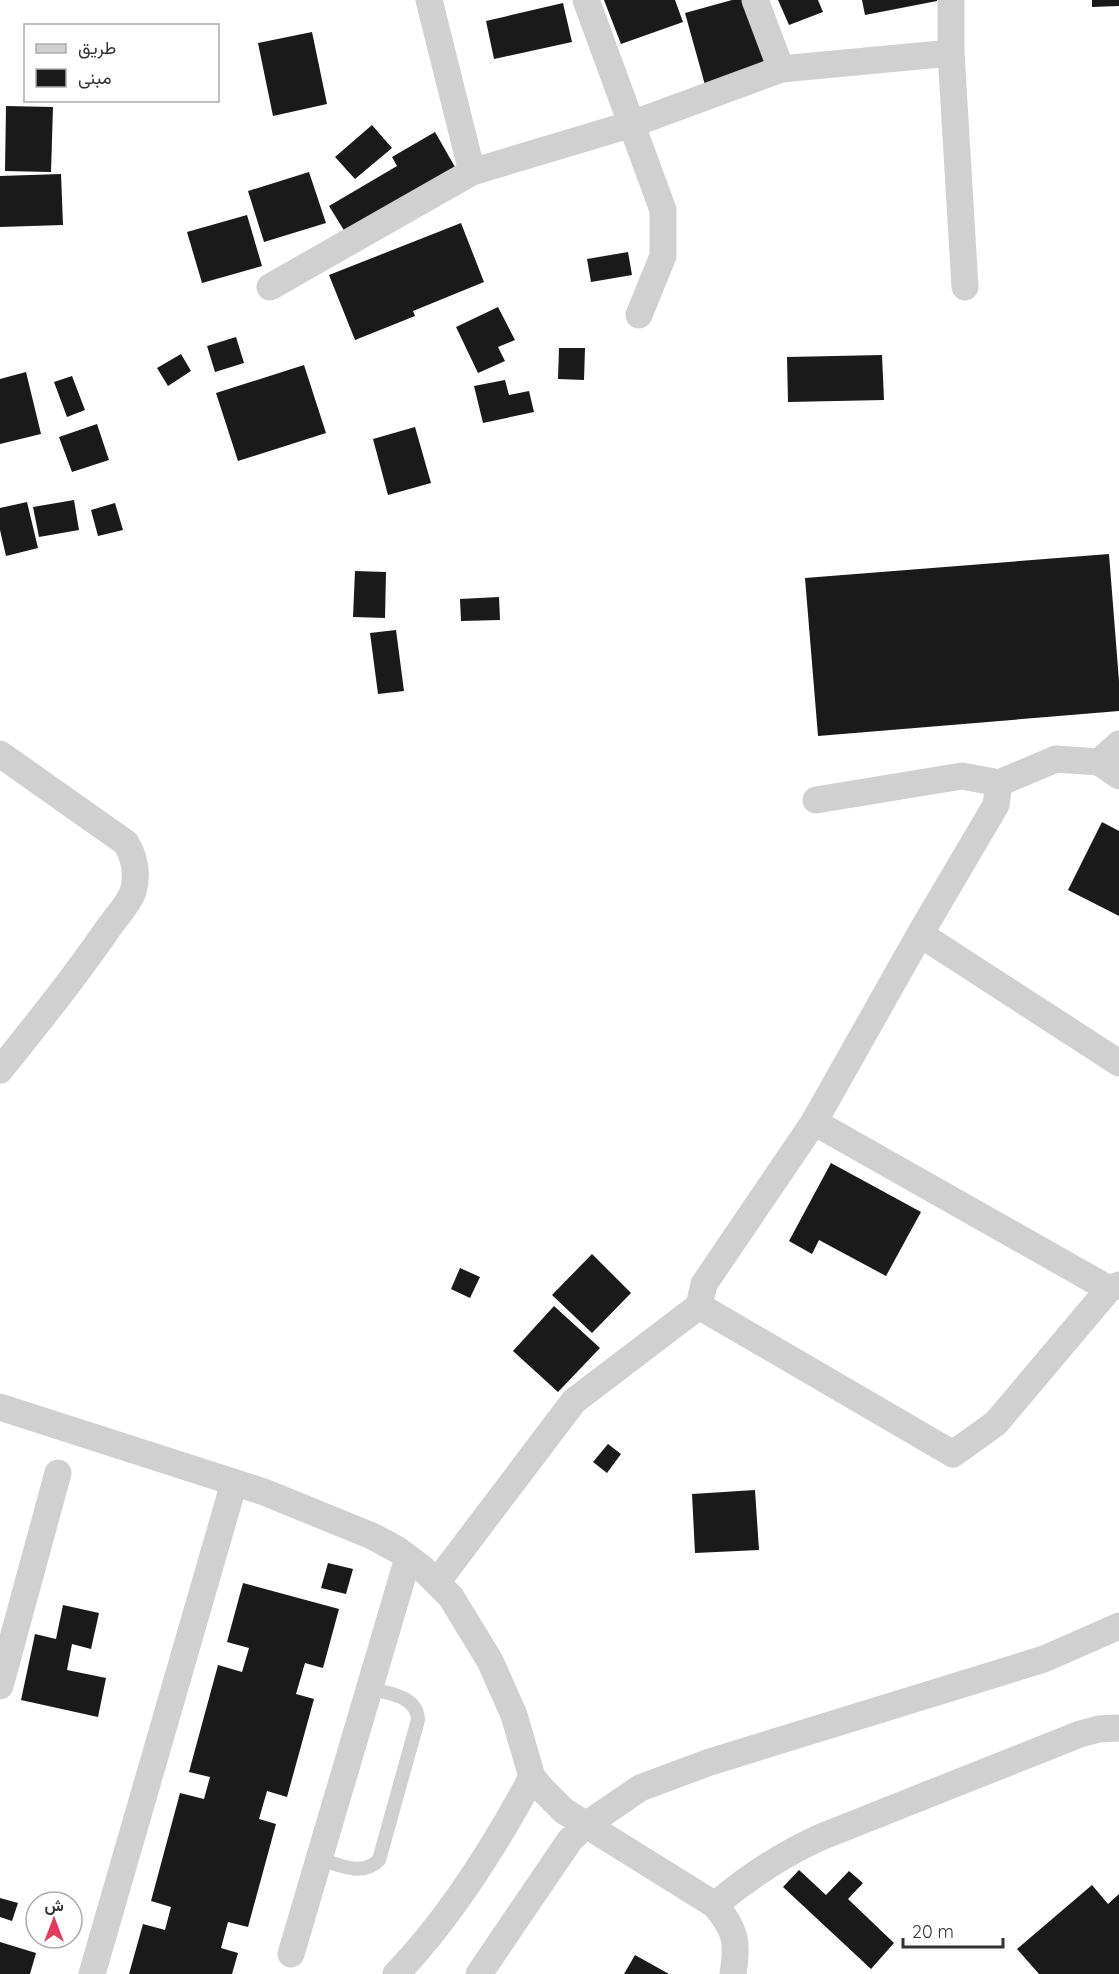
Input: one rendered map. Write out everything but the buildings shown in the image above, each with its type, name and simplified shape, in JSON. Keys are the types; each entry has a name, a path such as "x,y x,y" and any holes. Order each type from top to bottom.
{"street":[{"path":"429,0 472,172"},
{"path":"586,0 663,210 663,256 639,315"},
{"path":"755,0 780,69"},
{"path":"951,0 951,53 965,287"},
{"path":"270,287 472,172 632,124 780,69 951,53"},
{"path":"0,754 126,843 132,852 136,879 132,894 78,972 0,1070"},
{"path":"816,800 962,776 999,783 1056,759 1112,761"},
{"path":"437,1582 574,1401 699,1306 704,1284 814,1122 996,805 999,783"},
{"path":"920,934 1119,1063"},
{"path":"699,1306 953,1454 996,1423 1114,1287 814,1122"},
{"path":"0,1407 264,1492 372,1536 408,1558 451,1597 490,1661 514,1715 532,1777 553,1801 586,1826 715,1905 728,1920 736,1938 733,1974"},
{"path":"0,1686 58,1473"},
{"path":"92,1974 234,1483"},
{"path":"291,1954 408,1558"},
{"path":"479,1974 570,1840 640,1788 710,1762 1044,1659 1119,1626"},
{"path":"715,1905 740,1884 793,1849 1080,1734 1099,1729 1119,1728"},
{"path":"396,1974 434,1930 461,1893 516,1807 532,1777"}],"lane":[{"path":"319,1859 359,1869 372,1867 379,1860 418,1720 414,1706 409,1700 369,1688"}]}
